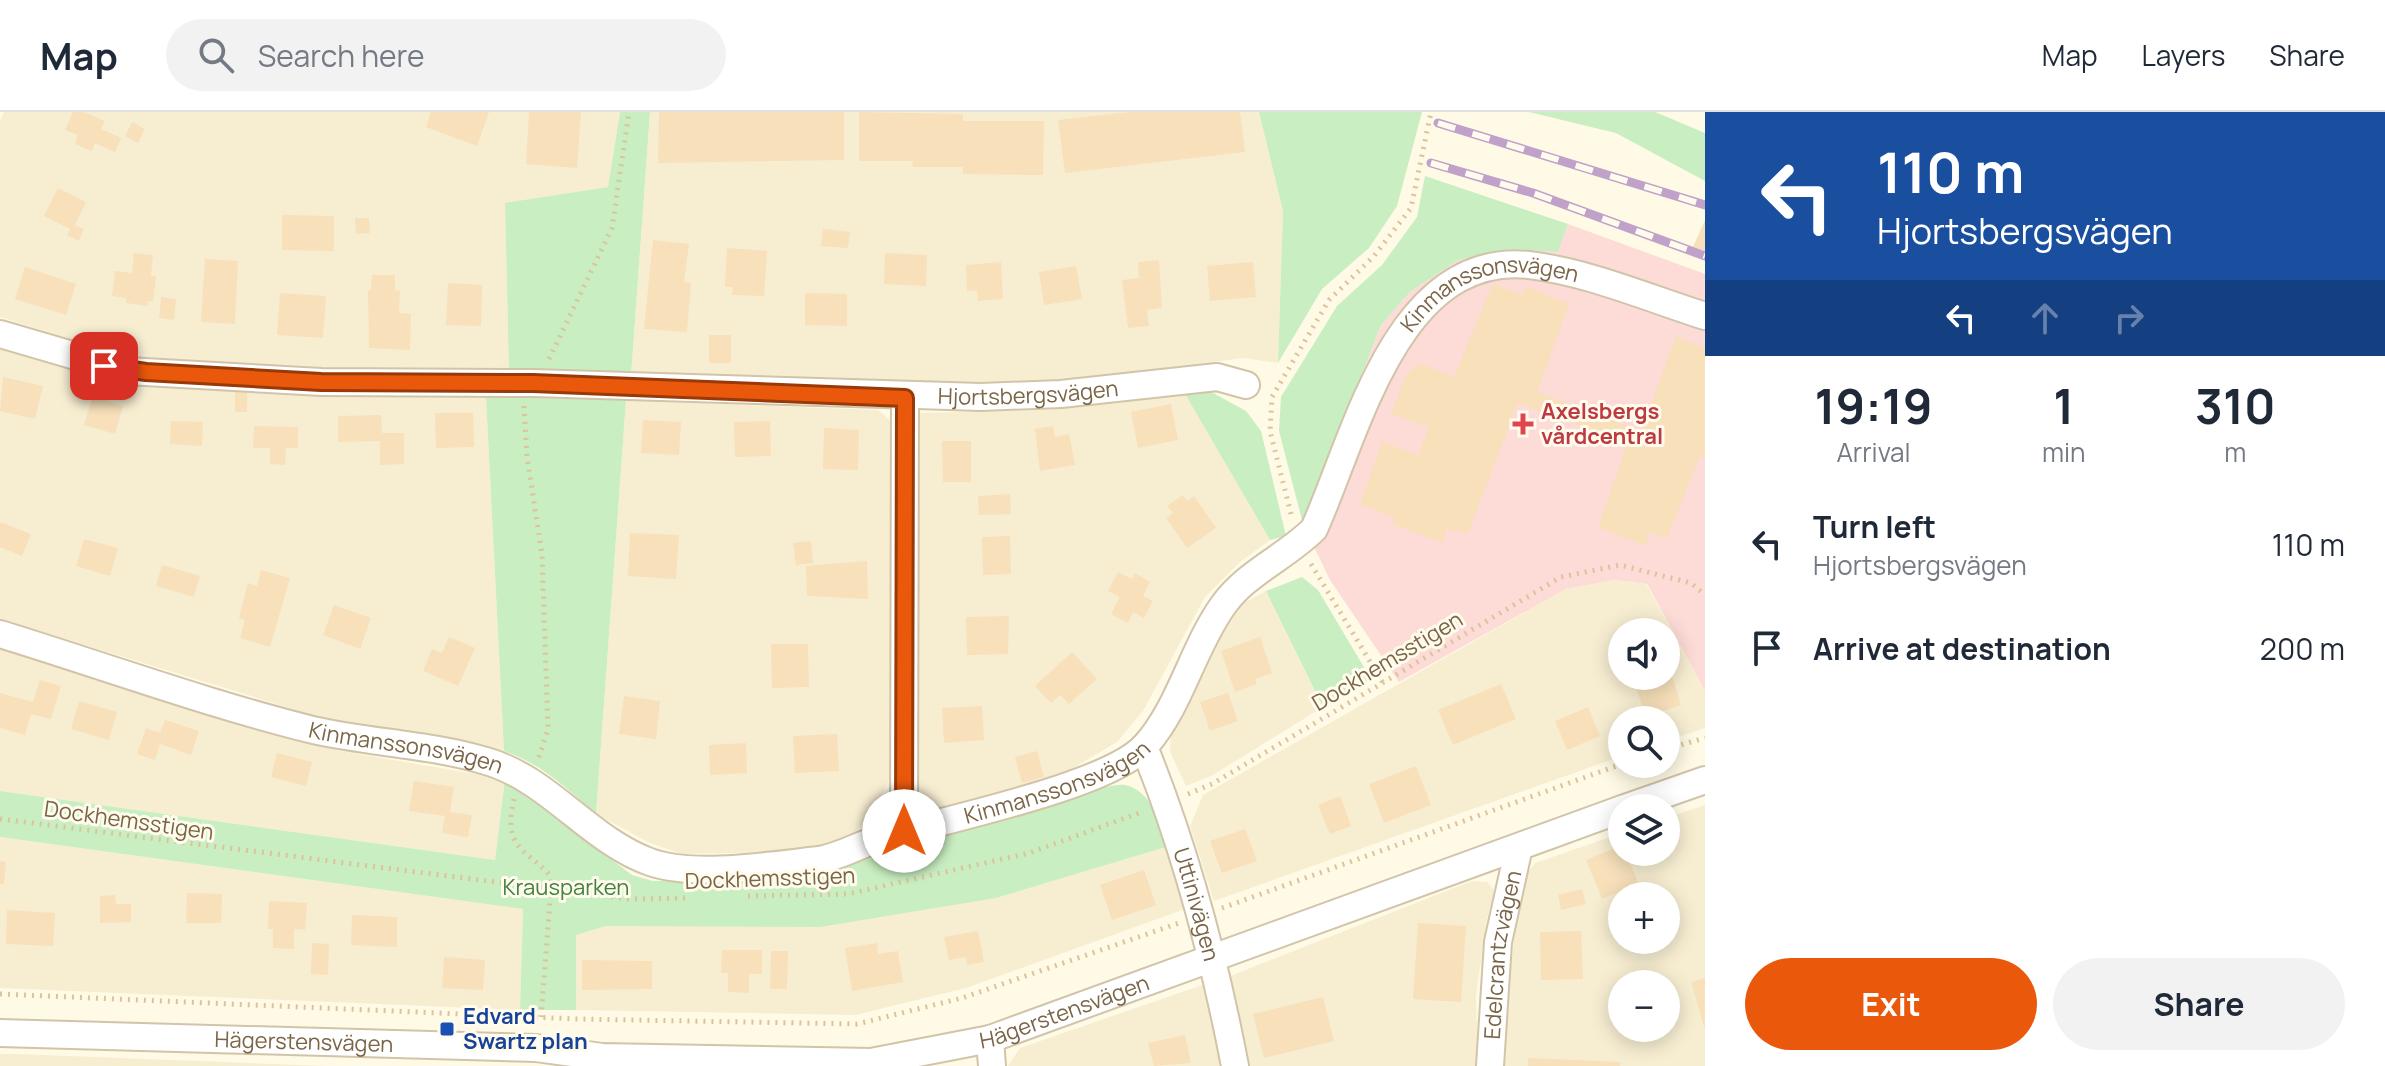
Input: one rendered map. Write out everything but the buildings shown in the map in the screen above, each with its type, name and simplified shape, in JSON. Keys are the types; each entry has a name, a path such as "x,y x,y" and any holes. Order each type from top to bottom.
{"street":[{"name":"Kinmanssonsvägen","path":"0,634 261,716 365,741 483,760 526,777 630,851 670,867 732,867 819,860 904,831 1052,790 1121,762 1144,747 1167,715 1223,605 1241,584 1299,544 1314,529 1374,382 1415,313 1463,277 1493,268 1537,266 1560,270 1705,316"},
{"name":"Hjortsbergsvägen","path":"0,334 77,359 127,371 321,382 529,384 905,398 1035,396 1217,377 1246,385"},
{"path":"904,831 905,398"},
{"name":"Uttinivägen","path":"1144,747 1167,803 1214,956 1235,1066"},
{"name":"Hägerstensvägen","path":"1666,794 1705,780"},
{"name":"Hägerstensvägen","path":"0,1033 456,1057 536,1048 602,1062 871,1062 990,1039 1608,815"},
{"name":"Edelcrantzvägen","path":"1490,1066 1498,942 1519,847"},
{"path":"990,1039 992,1066"}],"path":[{"path":"544,750 548,729 542,554 527,457 529,384 556,349 580,289 612,228 629,112"},
{"path":"1383,683 1299,544 1270,431 1272,397 1329,300 1374,256 1411,208 1431,112"},
{"name":"Dockhemsstigen","path":"739,897 848,894 1029,853 1167,803 1212,784 1561,577 1620,565 1691,583 1705,595"},
{"path":"1680,745 1705,738"},
{"path":"0,994 541,1017 857,1024 962,998 1608,769"},
{"path":"526,777 511,811 513,835 526,858 549,874 551,889 541,1017"},
{"name":"Dockhemsstigen","path":"0,819 629,899 692,898"}],"shaded area":[{"path":"4,112 620,112 608,187 505,204 509,372 364,371 126,356 0,317 0,120"},
{"path":"650,112 1259,112 1283,211 1278,363 1243,358 1029,387 631,376"},
{"name":"Axelsbergs vårdcentral","path":"1568,224 1705,274 1705,691 1680,645 1680,618 1665,618 1647,584 1614,580 1566,589 1399,682 1330,580 1303,524 1381,325 1410,292 1458,260 1513,249 1558,252"},
{"path":"0,345 81,371 134,383 486,397 504,751 316,716 0,619"},
{"path":"1185,394 1270,540 1240,562 1205,597 1143,711 1117,742 1063,774 931,811 919,798 916,413 1045,410"},
{"path":"626,400 878,410 892,422 892,774 871,816 846,841 814,851 682,854 650,843 596,814"},
{"path":"1614,580 1646,584 1665,618 1608,618 1608,690 1680,690 1680,646 1705,691 1705,728 1680,736 1680,706 1608,706 1608,761 1214,901 1190,826 1203,795 1566,589"},
{"path":"1266,591 1323,707 1213,775 1186,786 1170,752 1171,735 1225,624 1244,603"},
{"path":"0,647 284,737 340,751 505,779 495,860 0,791"},
{"path":"1705,805 1705,1066 1505,1066 1503,1034 1514,938 1527,874 1535,863 1608,838 1608,866 1680,866 1680,813"},
{"path":"0,837 523,909 520,1010 0,988"},
{"path":"1166,847 1185,909 966,988 855,1015 576,1010 576,934 606,926 996,898"},
{"path":"1472,881 1487,882 1495,891 1487,918 1476,996 1478,1066 1249,1066 1230,976"},
{"path":"1208,983 1224,1066 1008,1066 1020,1048"},
{"path":"0,1054 16,1054 326,1066 0,1066"}],"green space":[{"path":"620,112 650,112 631,376 509,372 505,203 608,187"},
{"path":"1259,112 1422,112 1397,206 1369,248 1322,289 1278,363 1283,211"},
{"path":"1529,112 1655,112 1705,133 1705,181 1616,133"},
{"path":"1425,176 1568,224 1558,252 1513,249 1458,260 1410,292 1381,325 1303,524 1279,431 1281,397 1337,306 1382,265 1417,217"},
{"path":"1206,389 1246,411 1261,431 1286,536 1270,540 1185,394"},
{"path":"486,397 626,400 596,814 542,770 504,751"},
{"path":"1302,577 1318,590 1371,679 1323,707 1266,591"},
{"name":"Krausparken","path":"505,779 632,875 653,881 788,879 837,869 1099,788 1119,785 1134,788 1149,801 1159,819 1166,847 996,898 820,927 606,926 576,935 576,1010 520,1010 523,909 0,837 0,791 495,860"}],"railway":[{"path":"1438,123 1705,205"},
{"path":"1431,163 1533,193 1705,256"}],"place":[{"name":"Axelsbergs vårdcentral","path":"1523,424"},
{"name":"Edvard Swartz plan","path":"447,1029"}],"route":[{"path":"104,366 127,371 321,382 533,383 905,398 904,831"}]}
